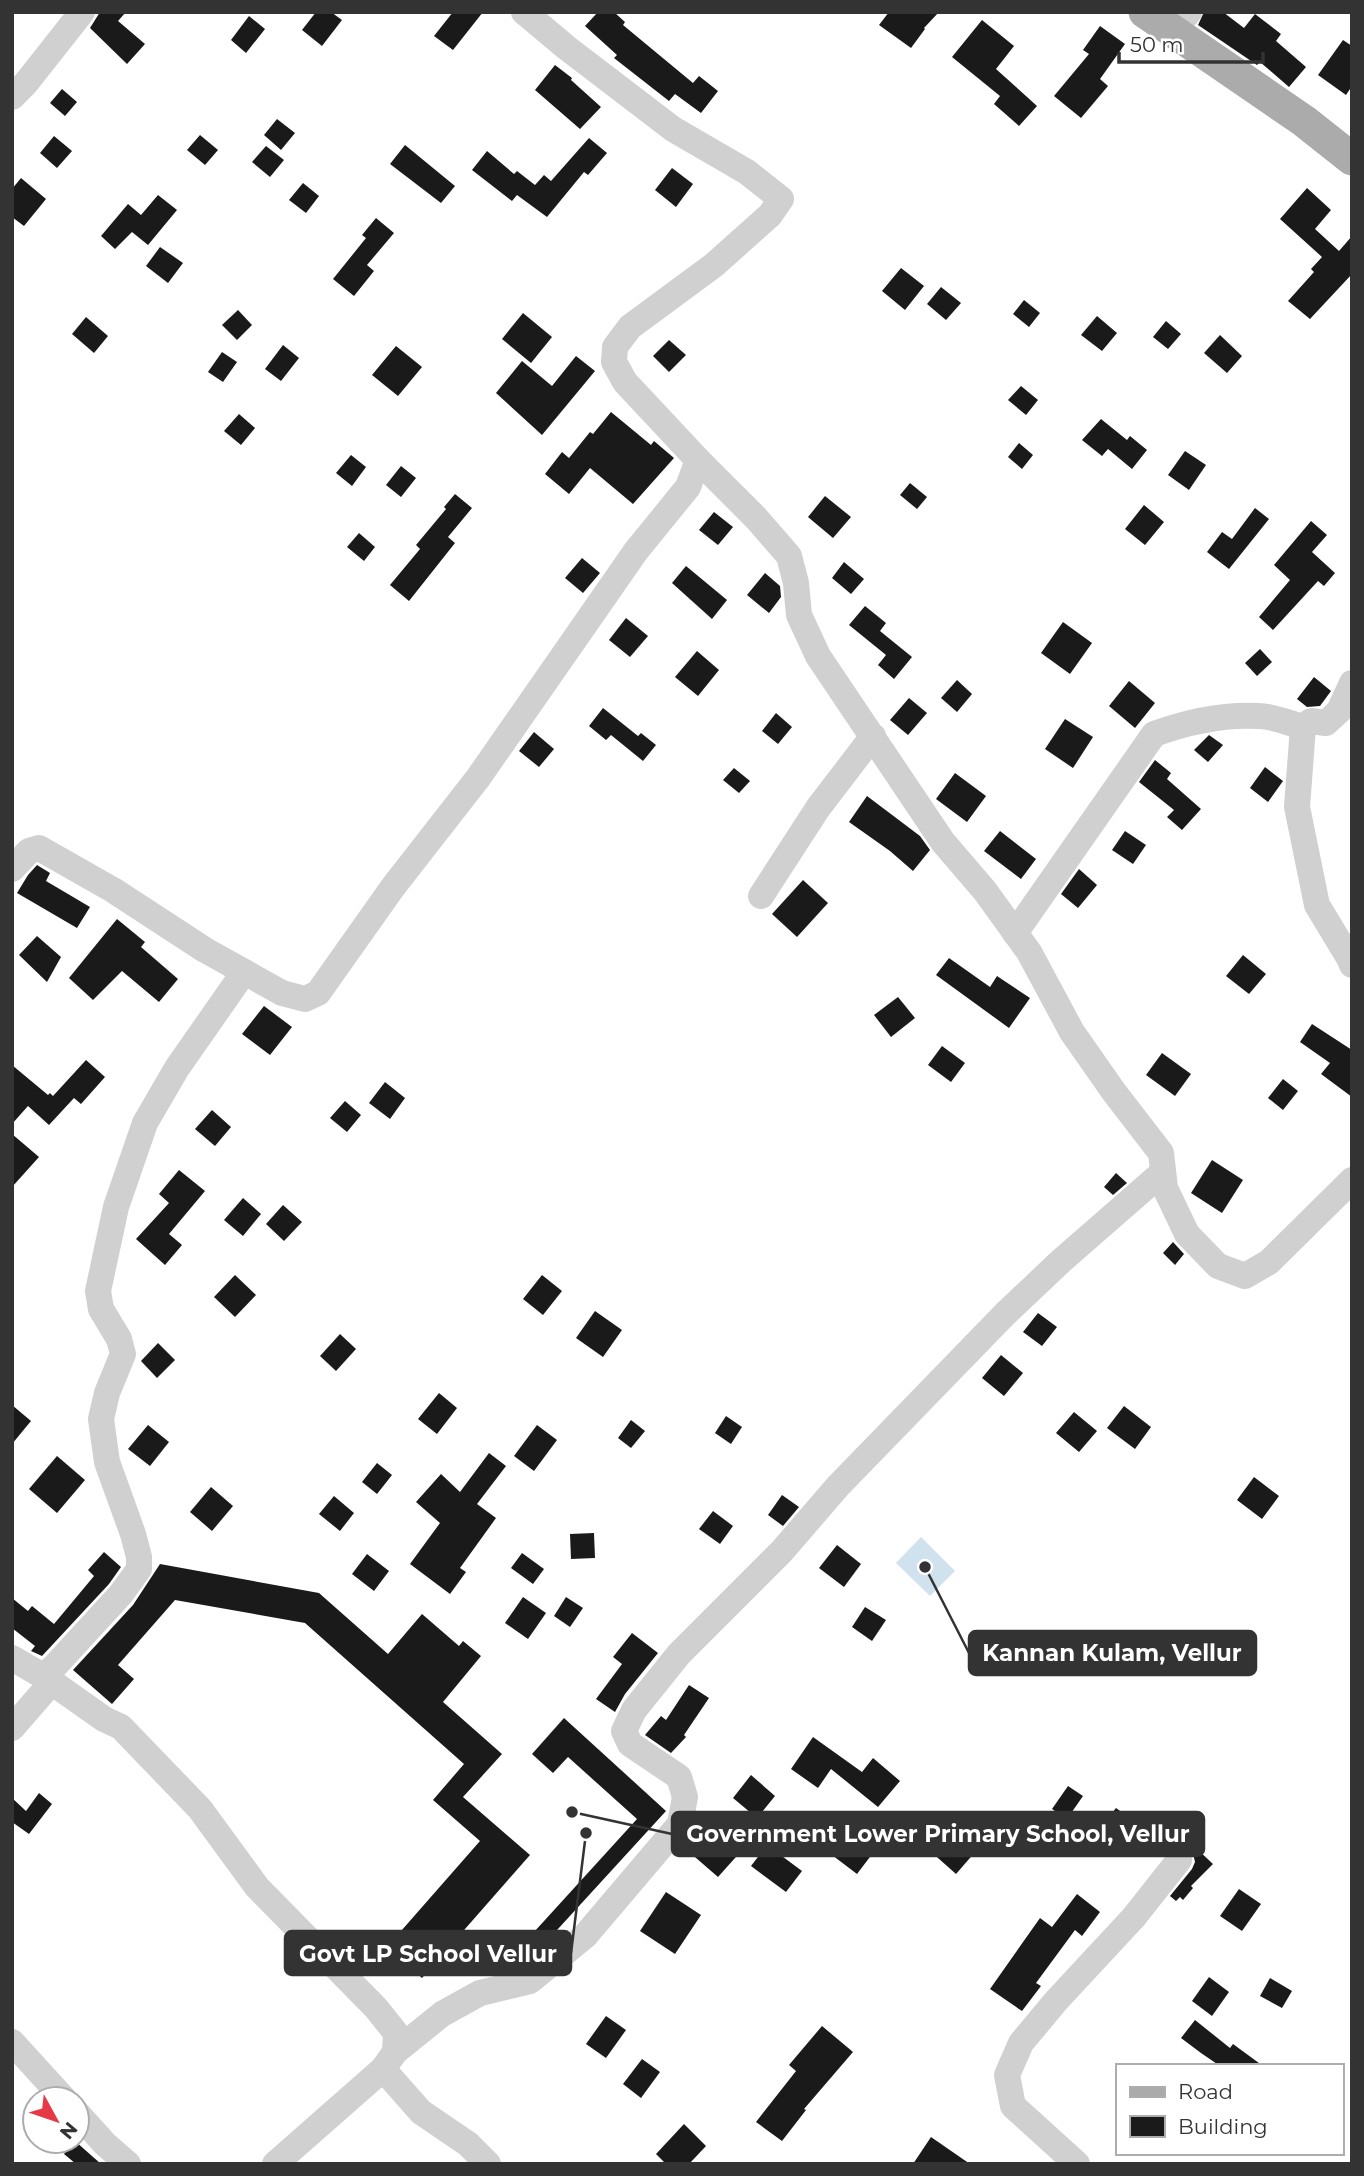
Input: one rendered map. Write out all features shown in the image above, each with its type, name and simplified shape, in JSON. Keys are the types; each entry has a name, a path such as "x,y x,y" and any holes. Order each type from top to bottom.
{"main road":[{"path":"1145,12 1181,22 1352,159"}],"street":[{"path":"12,97 82,12"},
{"path":"524,12 673,129 747,172 781,199 770,215 715,265 629,327 615,347 614,362 625,382 789,556 796,583 799,615 818,656 943,842 985,891 1028,951 1072,1032 1161,1153 1165,1188 1187,1234 1218,1266 1245,1276 1269,1262 1352,1180"},
{"path":"12,869 29,851 39,848 113,890 205,950 282,993 306,999 318,993 393,887 478,778 636,551 688,487 698,460"},
{"path":"1352,683 1339,711 1325,723 1311,721 1303,727 1297,807 1317,905 1352,965"},
{"path":"1015,933 1154,734 1179,725 1261,715 1303,727"},
{"path":"761,896 818,808 873,736"},
{"path":"12,1728 48,1679 139,1569 133,1534 107,1462 101,1419 107,1393 123,1354 119,1339 101,1309 98,1292 116,1207 145,1123 177,1069 244,972"},
{"path":"275,2164 442,2014 480,1993 530,1981 584,1936 680,1824 685,1797 679,1777 630,1744 624,1731 634,1710 679,1654 782,1551 838,1486 977,1343 1061,1261 1163,1172"},
{"path":"12,1658 48,1679 104,1719 121,1727 201,1809 257,1887 376,2008 396,2034 389,2061 421,2112 468,2144 488,2164"},
{"path":"1077,2164 1013,2106 1007,2075 1021,2043 1134,1917 1179,1860"},
{"path":"12,2042 51,2085"},
{"path":"91,2128 128,2164"}],"water":[{"path":"921,1537 955,1571 930,1596 896,1563"}],"building":[{"path":"100,12 126,12 118,21 145,44 127,64 90,28"},
{"path":"316,12 331,12 342,20 322,46 302,30"},
{"path":"453,12 483,12 453,50 434,36"},
{"path":"598,12 614,12 625,22 623,25 693,83 699,76 718,91 701,113 675,94 669,101 614,58 617,55 585,26"},
{"path":"889,12 939,12 911,48 879,25"},
{"path":"1204,12 1223,12 1244,28 1255,14 1281,34 1276,41 1306,67 1289,87 1260,62 1257,65 1198,25"},
{"path":"249,16 265,29 246,53 231,40"},
{"path":"982,20 1014,46 996,69 1037,106 1019,126 994,104 1000,96 952,57"},
{"path":"1100,26 1125,44 1100,79 1108,86 1081,118 1054,96 1089,54 1083,50"},
{"path":"1343,40 1352,46 1352,86 1346,95 1318,75"},
{"path":"555,65 601,107 580,129 535,90"},
{"path":"62,89 77,102 65,116 50,103"},
{"path":"277,119 295,133 281,150 264,135"},
{"path":"200,135 218,150 205,165 187,150"},
{"path":"54,136 72,151 57,168 40,153"},
{"path":"589,138 607,153 588,175 584,172 547,217 517,195 512,201 472,170 487,151 514,174 517,171 535,185 544,175 551,181"},
{"path":"405,145 455,186 441,203 390,164"},
{"path":"266,146 284,160 270,177 252,162"},
{"path":"672,168 693,184 676,207 655,190"},
{"path":"21,178 46,199 24,226 12,217 12,189"},
{"path":"303,183 319,196 306,213 289,200"},
{"path":"1307,188 1331,210 1315,229 1339,251 1352,236 1352,274 1310,319 1288,301 1314,272 1311,269 1322,257 1280,219"},
{"path":"158,195 177,210 148,245 132,232 115,249 101,236 128,204 141,215"},
{"path":"376,218 394,233 367,265 374,271 354,296 333,279 366,238 362,235"},
{"path":"160,247 183,263 168,283 146,266"},
{"path":"901,268 924,286 905,310 882,291"},
{"path":"941,287 961,303 946,320 927,304"},
{"path":"1024,300 1040,313 1029,327 1013,314"},
{"path":"238,310 252,325 237,340 222,325"},
{"path":"523,313 552,337 531,363 502,339"},
{"path":"1097,316 1117,333 1102,351 1081,335"},
{"path":"86,317 108,336 94,353 72,334"},
{"path":"1166,321 1181,334 1168,349 1153,337"},
{"path":"1220,335 1242,356 1227,373 1204,353"},
{"path":"669,340 686,355 669,372 653,356"},
{"path":"283,345 299,358 281,381 265,369"},
{"path":"396,346 422,367 398,396 372,375"},
{"path":"222,352 237,362 223,382 208,372"},
{"path":"576,356 595,371 542,435 496,393 522,361 552,386"},
{"path":"1021,386 1038,400 1026,415 1008,400"},
{"path":"611,412 651,445 654,441 674,458 633,504 590,468 569,494 545,474 562,452 569,458"},
{"path":"239,414 255,428 241,445 224,431"},
{"path":"1101,419 1127,440 1130,436 1147,450 1132,469 1108,449 1102,456 1082,440"},
{"path":"1019,443 1033,455 1022,469 1008,457"},
{"path":"1185,451 1206,465 1189,490 1168,475"},
{"path":"351,455 366,467 352,486 336,473"},
{"path":"401,466 416,478 401,497 386,485"},
{"path":"910,483 927,497 917,509 900,495"},
{"path":"455,494 472,508 448,537 455,543 409,601 390,585 420,549 416,545"},
{"path":"825,496 851,517 833,538 808,517"},
{"path":"1144,505 1164,522 1145,545 1125,529"},
{"path":"1255,508 1269,519 1229,569 1207,552 1222,532 1232,539"},
{"path":"714,512 733,527 718,545 699,530"},
{"path":"1311,521 1327,535 1312,552 1335,573 1324,586 1318,581 1273,630 1259,617 1290,580 1274,565"},
{"path":"359,533 375,547 364,561 347,547"},
{"path":"582,558 600,573 583,593 565,578"},
{"path":"844,562 864,579 851,594 832,578"},
{"path":"686,566 727,600 712,619 672,583"},
{"path":"765,573 780,586 781,597 769,613 747,595"},
{"path":"865,606 886,623 880,631 912,657 894,679 878,665 886,655 849,625"},
{"path":"626,618 648,636 630,657 609,640"},
{"path":"1063,622 1092,643 1070,674 1041,653"},
{"path":"1260,649 1272,662 1257,676 1245,663"},
{"path":"697,651 719,670 698,696 675,677"},
{"path":"1314,677 1331,691 1320,706 1307,707 1297,699"},
{"path":"957,680 972,694 957,712 941,698"},
{"path":"1129,681 1155,703 1135,728 1109,706"},
{"path":"909,698 927,713 908,735 890,720"},
{"path":"603,708 638,736 641,733 656,745 643,761 611,735 606,740 589,726"},
{"path":"776,713 792,727 778,744 762,731"},
{"path":"1065,719 1093,737 1073,768 1045,749"},
{"path":"534,732 554,749 539,767 519,751"},
{"path":"1209,735 1223,745 1208,762 1194,750"},
{"path":"1155,760 1171,773 1167,779 1201,809 1182,830 1167,817 1174,810 1139,782"},
{"path":"1265,767 1283,781 1268,802 1250,788"},
{"path":"734,768 750,781 739,793 723,780"},
{"path":"955,773 986,796 967,822 936,799"},
{"path":"867,796 920,836 930,850 913,871 849,822"},
{"path":"1000,831 1036,859 1021,879 984,851"},
{"path":"1125,831 1146,845 1133,864 1112,850"},
{"path":"37,865 50,873 46,881 90,907 77,928 17,893"},
{"path":"1079,869 1097,885 1078,908 1061,894"},
{"path":"803,880 828,903 797,937 772,914"},
{"path":"117,919 145,942 141,947 178,979 159,1002 122,971 93,1000 69,978"},
{"path":"37,936 61,957 47,982 19,955"},
{"path":"1243,955 1266,974 1249,994 1226,976"},
{"path":"949,958 990,987 997,976 1030,998 1009,1028 936,975"},
{"path":"898,997 915,1018 891,1037 874,1015"},
{"path":"264,1006 292,1027 270,1055 242,1034"},
{"path":"1312,1024 1352,1050 1352,1097 1321,1074 1330,1063 1300,1042"},
{"path":"942,1046 965,1063 951,1082 928,1065"},
{"path":"1162,1053 1191,1074 1175,1096 1146,1075"},
{"path":"86,1060 105,1077 81,1104 74,1098 49,1125 28,1106 12,1124 12,1065 48,1095 50,1093 53,1096"},
{"path":"1283,1079 1298,1091 1283,1110 1268,1098"},
{"path":"385,1082 405,1098 390,1119 369,1103"},
{"path":"345,1101 361,1115 347,1132 330,1118"},
{"path":"212,1110 231,1127 215,1146 195,1129"},
{"path":"12,1134 39,1157 12,1187"},
{"path":"1212,1160 1243,1180 1222,1213 1191,1193"},
{"path":"179,1170 205,1191 169,1234 182,1245 165,1265 136,1239 169,1203 159,1194"},
{"path":"1116,1173 1127,1183 1113,1195 1104,1187"},
{"path":"243,1198 261,1214 243,1236 224,1220"},
{"path":"283,1205 302,1222 284,1241 266,1224"},
{"path":"1173,1242 1184,1254 1175,1265 1163,1253"},
{"path":"235,1275 256,1295 235,1317 214,1297"},
{"path":"542,1275 562,1291 543,1315 523,1299"},
{"path":"595,1311 622,1330 603,1357 576,1338"},
{"path":"1038,1313 1057,1327 1042,1346 1023,1332"},
{"path":"340,1334 356,1349 336,1371 320,1356"},
{"path":"158,1343 175,1360 157,1378 141,1361"},
{"path":"1001,1355 1023,1373 1004,1396 982,1378"},
{"path":"439,1393 457,1408 437,1434 418,1419"},
{"path":"12,1405 31,1421 12,1444"},
{"path":"1124,1406 1151,1427 1135,1449 1107,1428"},
{"path":"1074,1412 1097,1431 1079,1452 1056,1433"},
{"path":"726,1416 742,1427 731,1444 715,1433"},
{"path":"631,1420 645,1431 631,1448 618,1438"},
{"path":"148,1425 169,1442 150,1466 128,1449"},
{"path":"537,1425 557,1440 534,1471 514,1456"},
{"path":"489,1453 506,1466 477,1504 496,1518 460,1568 466,1572 450,1594 410,1564 440,1523 416,1502 441,1474 460,1492"},
{"path":"57,1456 85,1480 57,1513 29,1489"},
{"path":"377,1463 392,1475 377,1494 362,1482"},
{"path":"1254,1477 1279,1496 1262,1519 1237,1500"},
{"path":"211,1487 233,1506 212,1531 190,1512"},
{"path":"782,1495 799,1507 783,1526 768,1515"},
{"path":"334,1496 354,1513 340,1531 319,1514"},
{"path":"713,1511 733,1526 720,1544 699,1529"},
{"path":"594,1533 595,1558 571,1559 570,1534"},
{"path":"837,1545 861,1564 844,1587 819,1568"},
{"path":"104,1552 121,1567 109,1584 42,1656 31,1651 35,1646 12,1628 12,1598 28,1611 32,1606 54,1624 94,1576 88,1570"},
{"path":"522,1553 544,1569 533,1584 511,1568"},
{"path":"367,1554 389,1571 374,1591 352,1574"},
{"path":"160,1564 319,1593 388,1654 422,1614 459,1646 463,1641 481,1656 443,1702 502,1754 463,1797 530,1855 422,1978 387,1947 480,1841 433,1800 464,1764 305,1623 175,1600 118,1665 134,1679 112,1704 73,1670 133,1605"},
{"path":"523,1597 546,1613 528,1639 505,1623"},
{"path":"566,1597 583,1608 570,1627 554,1616"},
{"path":"865,1607 886,1620 872,1641 852,1627"},
{"path":"632,1633 658,1653 625,1694 615,1712 596,1699 622,1664 613,1657"},
{"path":"689,1685 709,1698 684,1735 686,1737 671,1753 645,1735 661,1716 666,1720"},
{"path":"564,1718 666,1811 536,1953 524,1943 637,1819 568,1757 553,1773 532,1754"},
{"path":"813,1737 862,1772 873,1758 900,1781 878,1807 831,1769 818,1788 791,1769"},
{"path":"751,1775 775,1796 757,1818 733,1798"},
{"path":"1068,1786 1083,1796 1067,1819 1052,1809"},
{"path":"39,1793 52,1804 29,1834 12,1822 12,1798 26,1811"},
{"path":"1116,1808 1131,1819 1117,1839 1101,1827"},
{"path":"948,1812 983,1843 956,1874 920,1842"},
{"path":"713,1822 744,1848 718,1877 688,1851"},
{"path":"850,1823 879,1845 857,1874 828,1852"},
{"path":"767,1845 802,1871 786,1892 751,1866"},
{"path":"1197,1849 1213,1864 1191,1886 1193,1888 1183,1900 1180,1897 1176,1901 1170,1896 1192,1869 1195,1862 1193,1853"},
{"path":"1239,1889 1261,1904 1242,1931 1220,1916"},
{"path":"666,1892 701,1915 675,1954 640,1931"},
{"path":"1077,1894 1100,1912 1082,1936 1075,1930 1036,1983 1041,1986 1022,2011 990,1989 1040,1918 1052,1927"},
{"path":"1209,1977 1229,1992 1212,2016 1192,2001"},
{"path":"1270,1978 1292,1991 1282,2008 1260,1996"},
{"path":"606,2016 626,2030 606,2058 586,2044"},
{"path":"1195,2020 1230,2048 1233,2044 1260,2064 1217,2064 1181,2038"},
{"path":"822,2026 853,2052 804,2109 806,2110 782,2141 756,2122 796,2071 789,2065"},
{"path":"642,2059 660,2072 641,2098 623,2084"},
{"path":"684,2124 706,2146 689,2164 666,2164 656,2154"},
{"path":"931,2137 970,2164 913,2164"},
{"path":"65,2155 91,2155 101,2164 76,2164"}],"place":[{"name":"Kannan Kulam, Vellur","path":"925,1567"},
{"name":"Government Lower Primary School, Vellur","path":"572,1812"},
{"name":"Govt LP School Vellur","path":"586,1833"}]}
